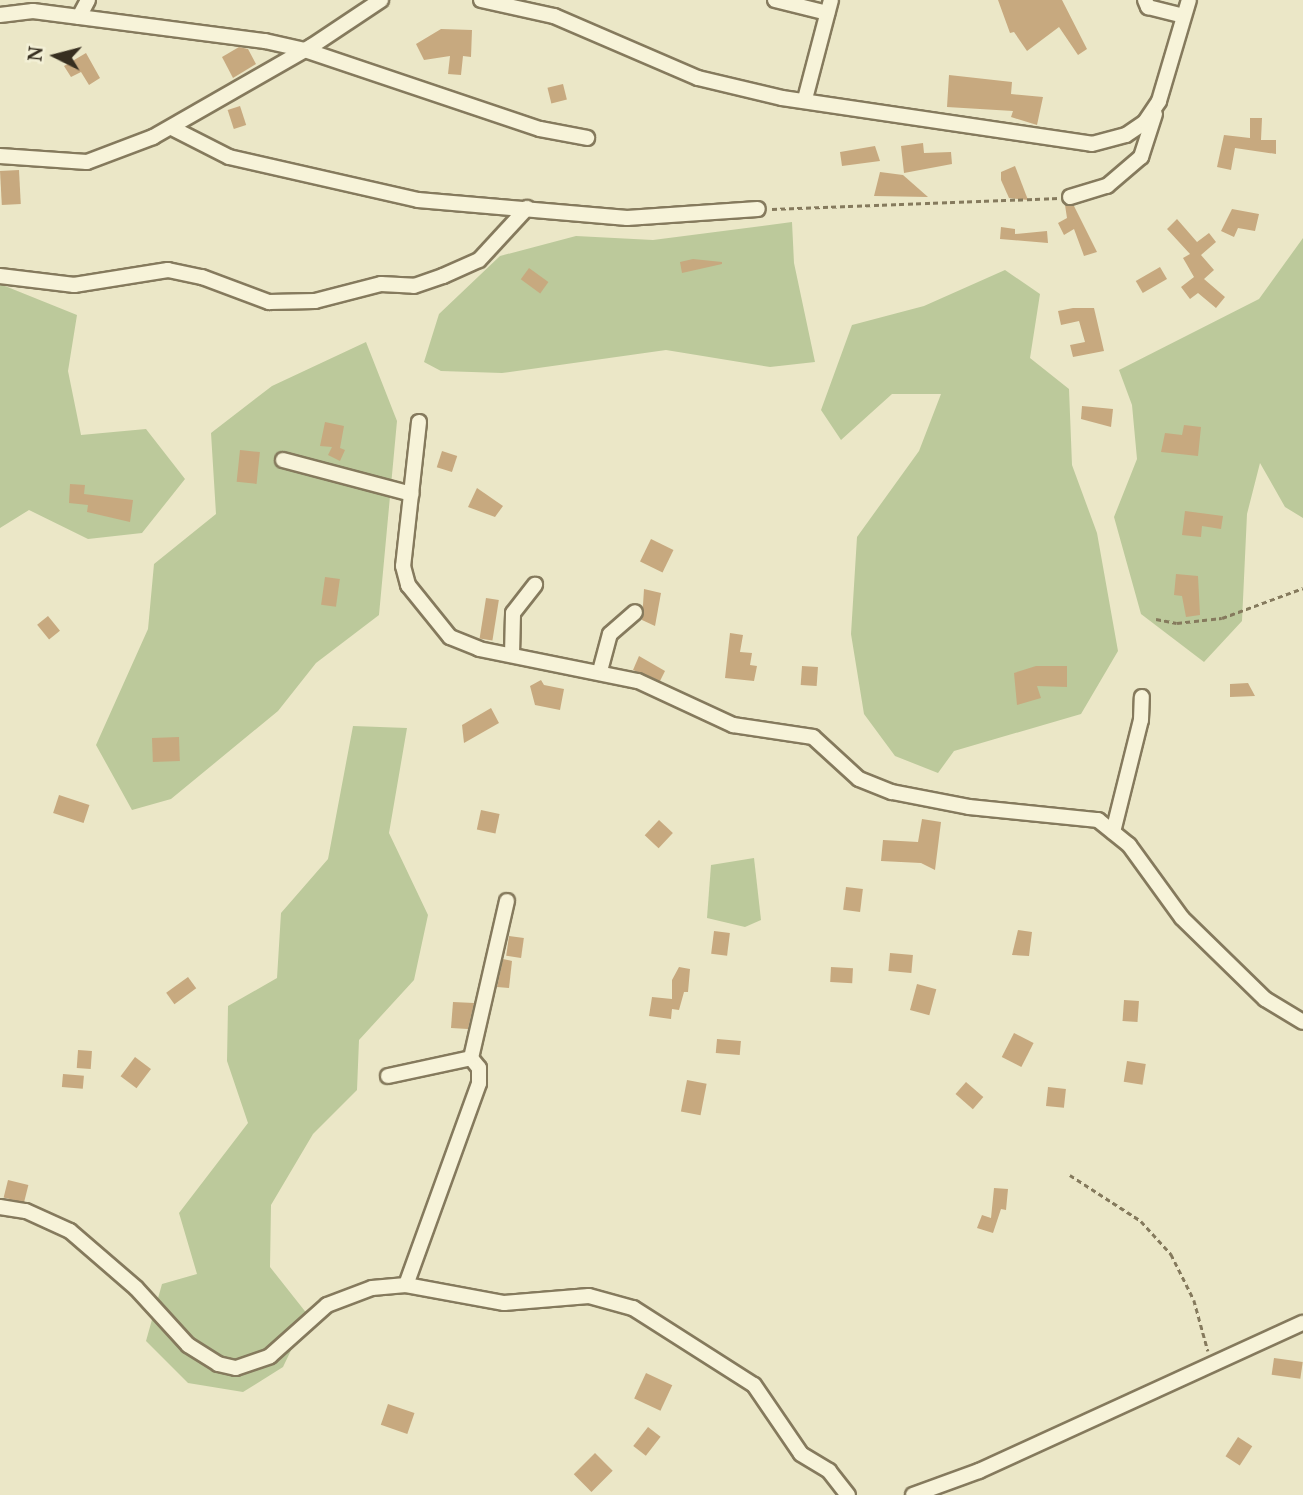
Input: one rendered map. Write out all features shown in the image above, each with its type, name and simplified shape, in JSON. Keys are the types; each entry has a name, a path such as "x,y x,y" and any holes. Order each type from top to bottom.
{"street":[{"path":"79,17 88,0"},
{"path":"0,156 87,162 172,128 306,50 381,0"},
{"path":"481,0 554,16 698,78 805,99 1092,144 1126,135 1145,122 1159,101"},
{"path":"775,0 829,7 805,99"},
{"path":"1145,0 1148,7 1183,16"},
{"path":"1070,197 1107,186 1141,157 1189,0"},
{"path":"0,15 33,11 306,50 540,129 587,138"},
{"path":"172,128 229,157 391,194 627,218 758,209"},
{"path":"0,276 74,285 168,270 202,277 269,302 315,301 381,284 414,286 443,276 479,260 527,208"},
{"path":"419,422 412,494 404,539 408,585 450,637 512,655 600,671 638,681 733,725 813,737 859,779 892,792 969,807 1076,815 1098,820 1129,845 1182,918 1265,999 1303,1022"},
{"path":"283,460 412,494"},
{"path":"512,655 513,613 535,585"},
{"path":"600,671 610,634 635,612"},
{"path":"1113,832 1141,720 1142,697"},
{"path":"471,1058 507,901"},
{"path":"388,1076 471,1058"},
{"path":"407,1285 479,1083 479,1068 471,1058"},
{"path":"0,1207 26,1210 71,1231 136,1288 188,1345 218,1364 236,1368 270,1356 327,1306 372,1288 407,1285 504,1303 589,1296 633,1308 754,1385 801,1454 830,1471 848,1495"},
{"path":"913,1495 979,1471 1303,1324"}],"path":[{"path":"758,209 994,199 1024,202 1070,197"},
{"path":"1156,619 1177,623 1222,618 1303,588"},
{"path":"1070,1175 1141,1221 1171,1254 1194,1300 1212,1364"}],"green space":[{"path":"792,222 794,263 815,362 770,367 666,350 502,373 441,371 424,362 439,314 500,256 576,236 653,240"},
{"path":"1303,238 1303,518 1285,507 1260,463 1247,514 1242,621 1204,662 1141,614 1114,517 1137,459 1132,405 1119,370 1259,299"},
{"path":"1005,270 1040,294 1030,358 1069,389 1072,465 1097,533 1118,651 1081,714 954,751 938,773 895,756 864,714 851,634 857,537 919,451 941,394 892,394 841,440 821,410 852,325 924,306"},
{"path":"0,284 77,315 68,371 81,435 146,429 185,479 142,533 88,539 29,510 0,528"},
{"path":"366,342 397,421 379,615 316,663 278,711 171,799 132,810 96,745 148,629 154,564 216,514 211,433 272,386"},
{"path":"353,726 407,728 389,833 428,915 414,980 359,1040 357,1090 313,1134 271,1205 270,1267 308,1315 283,1367 243,1392 188,1383 146,1341 162,1284 197,1274 179,1213 248,1123 227,1061 228,1006 277,978 281,913 328,859"},
{"path":"754,858 761,920 745,927 707,918 711,865"}],"building":[{"path":"998,0 1062,0 1087,49 1078,55 1059,27 1027,51 1014,32 1010,33"},
{"path":"441,29 472,30 471,57 463,56 461,75 448,74 450,56 424,60 416,44"},
{"path":"239,47 248,49 256,64 233,78 222,57"},
{"path":"86,53 100,78 89,85 81,72 71,77 64,66"},
{"path":"949,75 1012,82 1011,94 1043,97 1037,125 1011,117 1013,111 947,107"},
{"path":"563,84 567,100 551,103 547,88"},
{"path":"240,106 246,125 234,129 228,110"},
{"path":"1250,118 1262,118 1261,140 1276,140 1276,154 1235,148 1231,170 1217,167 1224,135 1250,138"},
{"path":"923,143 924,153 951,152 952,164 904,173 901,146"},
{"path":"875,146 880,161 842,166 840,152"},
{"path":"1015,166 1028,200 1009,198 1001,180 1001,172"},
{"path":"19,170 21,204 2,205 0,171"},
{"path":"880,172 903,175 928,197 874,196"},
{"path":"1065,205 1074,206 1097,252 1084,256 1074,229 1064,235 1058,223 1067,218"},
{"path":"1232,209 1259,214 1255,231 1238,228 1234,237 1221,231"},
{"path":"1177,219 1197,242 1209,233 1216,242 1201,255 1214,270 1204,279 1225,297 1216,308 1198,293 1190,299 1181,287 1194,277 1183,258 1190,254 1167,229"},
{"path":"1001,227 1015,229 1015,234 1047,231 1048,243 1000,239"},
{"path":"693,259 722,264 682,273 680,262"},
{"path":"1160,267 1167,279 1143,293 1136,281"},
{"path":"529,268 548,282 540,293 521,279"},
{"path":"1094,308 1104,351 1073,357 1070,345 1085,342 1079,321 1061,325 1058,311"},
{"path":"1082,406 1113,409 1111,427 1081,419"},
{"path":"325,422 344,426 340,448 345,450 340,461 328,455 332,447 320,446"},
{"path":"1184,425 1201,427 1198,456 1161,452 1165,433 1182,435"},
{"path":"240,450 260,452 257,484 237,482"},
{"path":"442,451 457,456 452,472 437,467"},
{"path":"70,484 85,485 84,494 133,500 130,522 87,512 88,505 69,503"},
{"path":"477,488 503,506 495,517 468,507"},
{"path":"1185,511 1223,516 1221,529 1202,526 1201,537 1182,535"},
{"path":"651,539 673,550 663,572 640,561"},
{"path":"1176,574 1198,576 1200,615 1186,617 1182,596 1174,595"},
{"path":"325,577 340,579 336,607 321,605"},
{"path":"644,589 661,593 655,626 642,620"},
{"path":"486,598 499,600 492,641 480,638"},
{"path":"48,616 60,631 49,640 37,625"},
{"path":"730,633 743,635 740,652 752,653 750,665 757,666 754,681 725,678"},
{"path":"639,656 665,671 660,681 633,670"},
{"path":"802,666 818,667 817,686 801,685"},
{"path":"1036,666 1067,666 1067,687 1037,686 1041,698 1017,705 1014,673"},
{"path":"541,680 544,685 564,689 560,710 535,705 530,686"},
{"path":"1248,683 1255,696 1230,697 1230,684"},
{"path":"491,708 499,723 464,743 462,725"},
{"path":"179,737 180,761 153,762 152,738"},
{"path":"59,795 89,805 84,823 53,813"},
{"path":"481,810 500,814 495,834 477,830"},
{"path":"922,819 941,822 935,870 921,863 881,861 883,840 918,842"},
{"path":"659,820 673,833 659,848 645,835"},
{"path":"846,887 863,889 860,912 843,910"},
{"path":"1018,930 1032,932 1029,956 1012,955"},
{"path":"714,931 730,933 727,956 711,954"},
{"path":"509,936 524,938 521,958 506,956"},
{"path":"890,953 913,955 911,973 888,971"},
{"path":"503,959 512,961 509,988 497,987"},
{"path":"679,967 690,969 688,992 684,992 679,1010 672,1009 671,1019 649,1016 652,997 672,999 672,980"},
{"path":"831,967 853,968 852,983 830,982"},
{"path":"188,977 196,988 174,1004 166,993"},
{"path":"917,984 936,989 929,1015 910,1010"},
{"path":"1124,1000 1139,1001 1137,1022 1123,1021"},
{"path":"453,1002 474,1003 468,1029 451,1028"},
{"path":"1014,1033 1034,1043 1021,1067 1002,1057"},
{"path":"717,1039 741,1041 740,1055 716,1053"},
{"path":"78,1050 92,1051 91,1069 77,1068"},
{"path":"135,1057 151,1069 137,1088 121,1076"},
{"path":"1127,1061 1146,1064 1142,1085 1124,1082"},
{"path":"63,1074 84,1076 83,1089 62,1087"},
{"path":"687,1080 707,1084 701,1115 681,1111"},
{"path":"966,1082 983,1097 973,1109 956,1094"},
{"path":"1048,1087 1066,1089 1064,1108 1046,1106"},
{"path":"8,1180 28,1185 24,1203 4,1197"},
{"path":"994,1188 1008,1189 1006,1210 1001,1209 993,1233 977,1228 982,1215 991,1218"},
{"path":"1274,1358 1303,1362 1300,1379 1272,1375"},
{"path":"646,1373 672,1385 660,1411 634,1398"},
{"path":"388,1404 414,1413 407,1434 381,1425"},
{"path":"648,1427 661,1437 646,1456 633,1446"},
{"path":"1238,1437 1252,1446 1240,1466 1225,1456"},
{"path":"595,1453 613,1471 591,1492 574,1474"}]}
